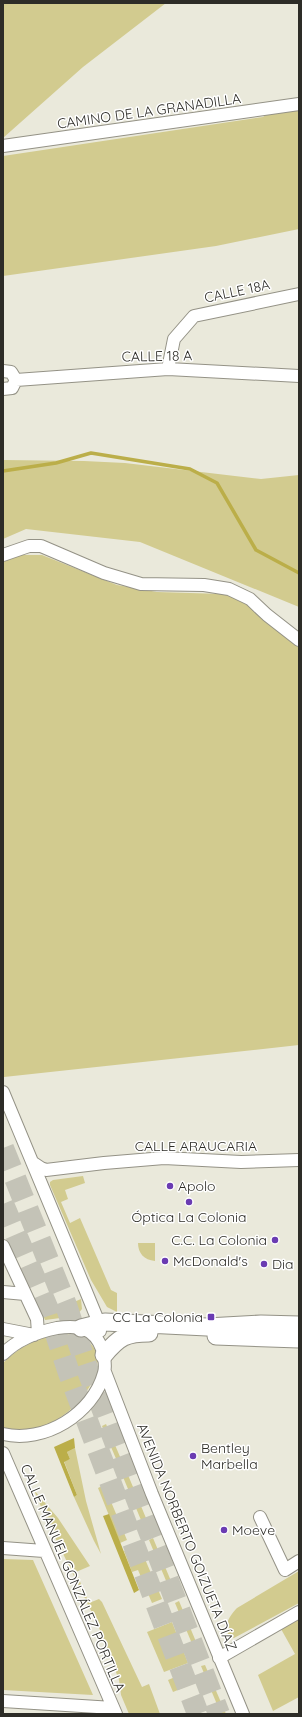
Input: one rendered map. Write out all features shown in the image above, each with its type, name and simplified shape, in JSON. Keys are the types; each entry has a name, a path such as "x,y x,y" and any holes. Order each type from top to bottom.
{"street":[{"name":"CAMINO DE LA GRANADILLA","path":"3,146 299,104"},
{"name":"CALLE 18A","path":"168,369 174,339 194,316 299,294"},
{"name":"CALLE 18 A","path":"16,380 168,369 299,376"},
{"path":"3,371 11,372 16,380 12,388 3,389"},
{"path":"3,555 29,546 41,546 104,573 141,584 204,585 229,589 250,599 288,634 299,640"},
{"path":"3,1092 99,1323 104,1372 97,1389 88,1402 74,1416 63,1423 46,1432 30,1436 18,1437 3,1434"},
{"name":"CALLE ARAUCARIA","path":"46,1170 164,1158 241,1162 299,1160"},
{"path":"32,1162 46,1170 42,1176 42,1185"},
{"path":"3,1246 37,1319 36,1334"},
{"path":"3,1292 25,1294"},
{"path":"3,1354 26,1338 36,1334 61,1328 81,1328 99,1323 206,1327 261,1324 297,1325"},
{"path":"236,1337 245,1333 297,1325"},
{"path":"81,1328 92,1332 101,1348"},
{"path":"3,1329 36,1334"},
{"path":"101,1348 126,1335 148,1333 299,1340"},
{"name":"AVENIDA NORBERTO GOIZUETA DÍAZ","path":"104,1372 152,1494 243,1714"},
{"name":"CALLE MANUEL GONZÁLEZ PORTILLA","path":"3,1453 114,1711"},
{"path":"260,1517 285,1570 299,1561"},
{"path":"3,1548 44,1551"},
{"path":"219,1658 299,1612"},
{"path":"3,1701 114,1711"}],"shaded area":[{"path":"3,3 166,3 83,67 3,138"},
{"path":"299,109 299,229 216,246 3,276 3,156 263,117 267,114"},
{"path":"3,460 125,463 261,479 299,475 299,607 140,542 26,529 3,539"},
{"path":"18,555 42,555 117,585 157,592 223,594 246,601 299,648 299,1045 4,1077 3,562"},
{"path":"83,1176 85,1183 65,1190 68,1199 61,1202 70,1223 80,1218 111,1290 117,1293 117,1312 107,1307 91,1280 50,1185 50,1182 53,1180"},
{"path":"138,1243 155,1243 155,1261 145,1258 140,1253"},
{"path":"81,1299 82,1309 76,1316 45,1320 43,1315"},
{"path":"59,1334 84,1339 96,1352 96,1370 88,1389 72,1408 52,1423 28,1430 3,1428 3,1363 15,1352 29,1344 43,1338"},
{"path":"106,1424 124,1466 120,1468 102,1426"},
{"path":"74,1438 75,1448 67,1452 70,1459 64,1462 77,1495 74,1497 54,1447"},
{"path":"75,1448 86,1501 101,1554 74,1497 77,1495 64,1461 70,1459 67,1452"},
{"path":"128,1475 151,1530 146,1532 123,1477"},
{"path":"104,1485 127,1540 120,1543 98,1488"},
{"path":"34,1490 58,1518 90,1566 76,1572 89,1603 99,1599 102,1602 142,1687 149,1684 160,1714 129,1714 121,1695 119,1680 98,1625 47,1521"},
{"path":"109,1514 139,1590 134,1593 103,1516"},
{"path":"153,1538 176,1593 172,1595 149,1540"},
{"path":"139,1545 162,1599 152,1603 138,1570 132,1572 124,1551"},
{"path":"3,1559 33,1560 93,1695 3,1690"},
{"path":"299,1571 299,1603 234,1638 229,1635 226,1628 227,1624 231,1615 237,1608"},
{"path":"179,1601 202,1656 198,1658 175,1603"},
{"path":"299,1619 299,1697 273,1711 258,1675 295,1654 281,1629"},
{"path":"172,1622 188,1663 164,1672 147,1632"},
{"path":"205,1665 226,1714 221,1714 201,1666"},
{"path":"192,1670 197,1682 173,1692 168,1680"}],"waterway":[{"path":"3,471 56,463 91,453 190,469 217,483 256,550 299,573"}],"tunnel":[{"path":"3,1148 66,1305 88,1371 219,1714"},
{"path":"3,1204 47,1307 69,1373 198,1714"}],"place":[{"name":"Apolo","path":"170,1186"},
{"name":"Óptica La Colonia","path":"189,1202"},
{"name":"C.C. La Colonia","path":"275,1240"},
{"name":"McDonald's","path":"165,1261"},
{"name":"Dia","path":"264,1264"},
{"name":"CC La Colonia","path":"211,1317"},
{"name":"Bentley Marbella","path":"193,1456"},
{"name":"Moeve","path":"224,1530"}]}
